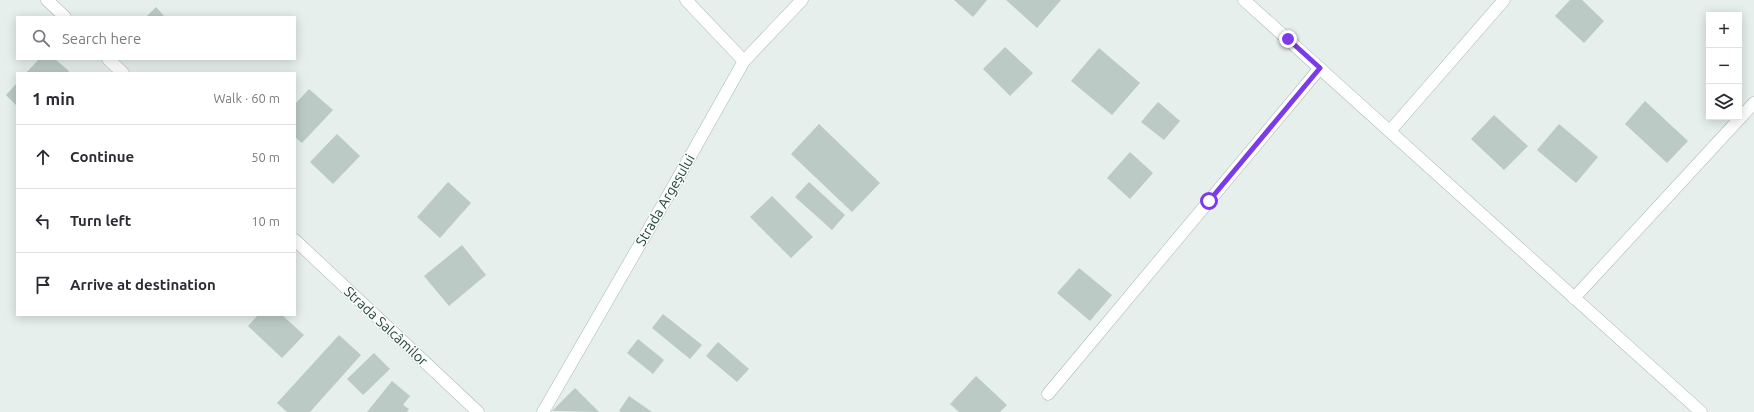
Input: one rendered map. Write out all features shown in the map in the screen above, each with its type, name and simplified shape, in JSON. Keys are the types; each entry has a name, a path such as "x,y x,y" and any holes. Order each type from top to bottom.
{"street":[{"path":"47,0 64,16"},
{"path":"686,0 744,61"},
{"name":"Strada Argeșului","path":"543,412 744,61 802,0"},
{"path":"1244,0 1701,412"},
{"path":"1390,131 1504,0"},
{"path":"109,60 121,72"},
{"path":"1048,394 1320,68"},
{"path":"1574,298 1754,103"},
{"name":"Strada Salcâmilor","path":"296,241 478,412"}],"building":[{"path":"954,0 987,0 973,17"},
{"path":"1006,0 1061,0 1037,28"},
{"path":"1570,0 1582,0 1604,21 1584,43 1555,16"},
{"path":"156,7 164,16 147,16"},
{"path":"1005,47 1033,73 1010,96 983,69"},
{"path":"1099,48 1140,83 1112,115 1071,81"},
{"path":"38,60 56,60 69,71 68,72 27,72"},
{"path":"16,84 16,105 6,95"},
{"path":"309,89 333,110 302,143 296,138 296,103"},
{"path":"1645,101 1688,141 1667,163 1625,124"},
{"path":"1158,102 1180,121 1164,140 1141,122"},
{"path":"1494,115 1528,146 1504,170 1471,139"},
{"path":"819,124 880,183 852,212 791,154"},
{"path":"1559,124 1598,157 1576,183 1537,150"},
{"path":"337,134 360,156 333,184 310,162"},
{"path":"1130,152 1153,173 1130,199 1107,178"},
{"path":"448,182 471,203 440,238 417,217"},
{"path":"809,182 845,215 832,230 795,197"},
{"path":"772,196 813,237 791,258 750,217"},
{"path":"462,245 486,275 449,306 424,276"},
{"path":"1079,268 1112,295 1090,321 1057,293"},
{"path":"663,314 702,345 690,359 652,328"},
{"path":"257,316 283,316 304,335 282,358 248,326"},
{"path":"339,335 361,355 310,412 287,412 277,403"},
{"path":"638,339 664,360 653,374 627,353"},
{"path":"718,342 749,369 737,382 706,356"},
{"path":"374,353 390,369 363,395 347,379"},
{"path":"976,376 1007,405 1000,412 959,412 950,404"},
{"path":"392,381 410,396 403,405 409,409 407,412 367,412"},
{"path":"575,388 599,412 552,411"},
{"path":"629,396 652,412 619,411"}],"route":[{"path":"1209,201 1320,68 1288,39"}]}
